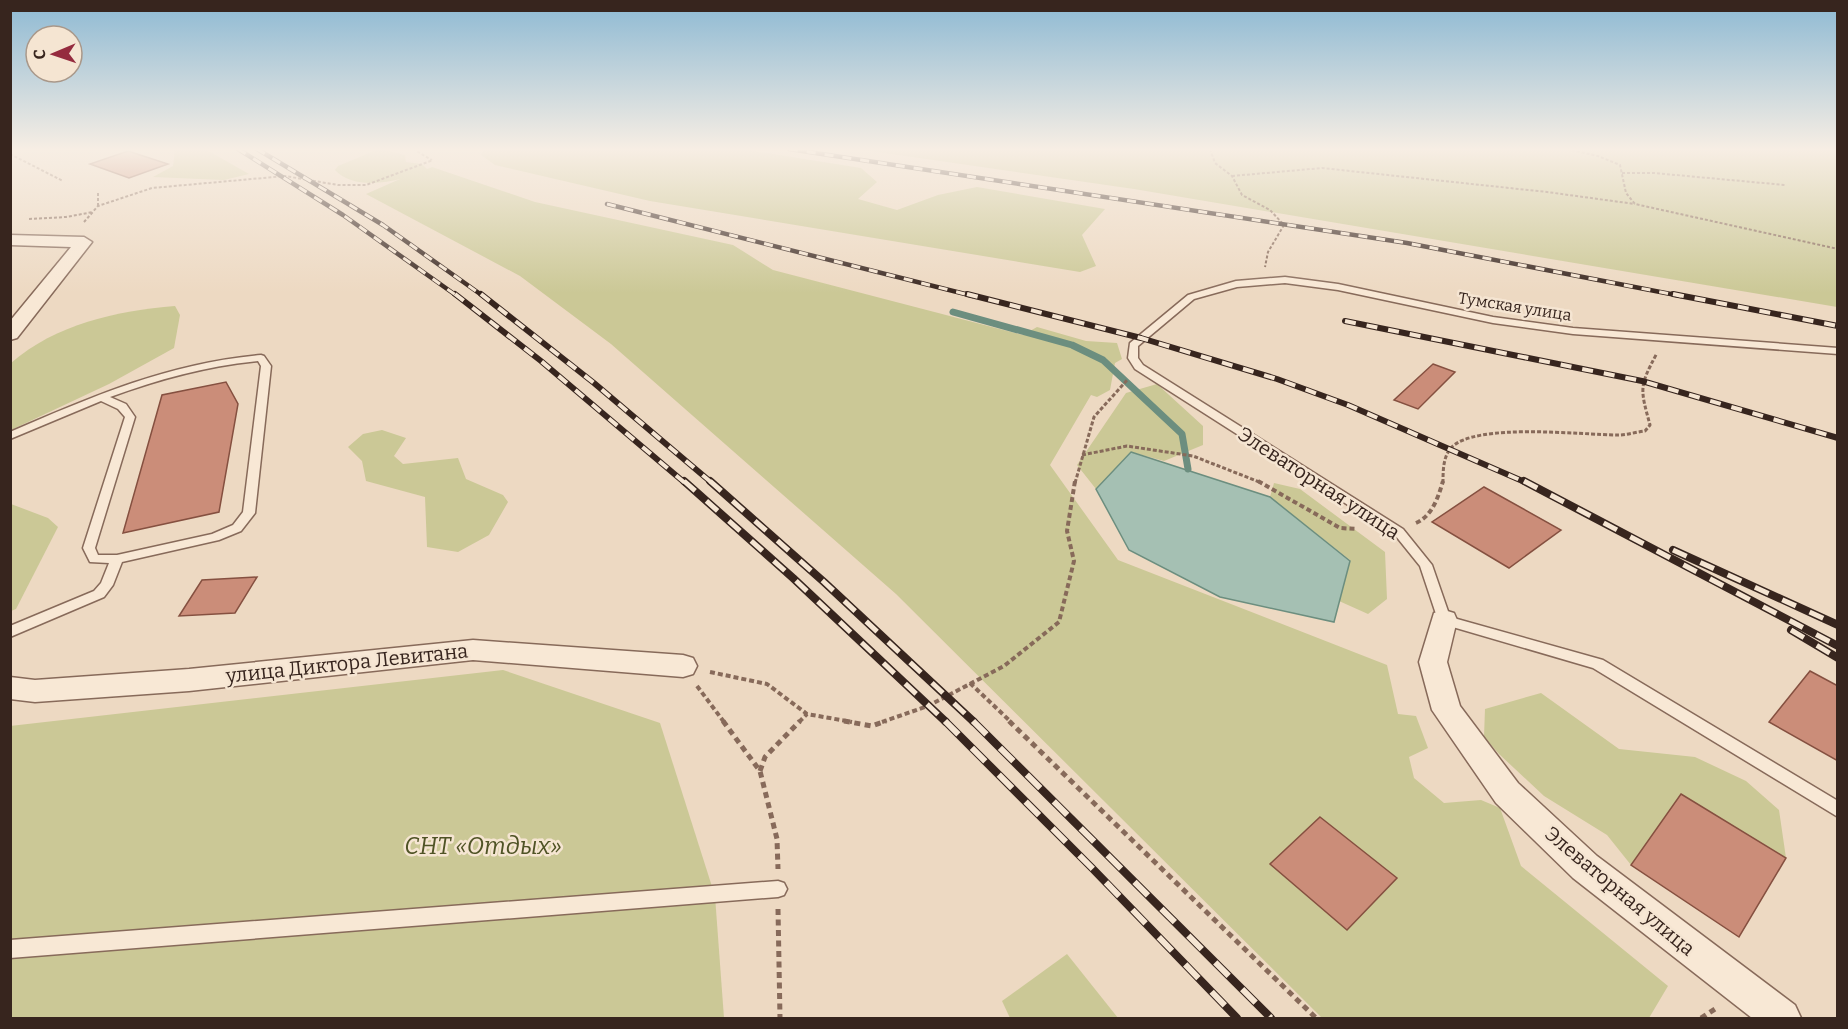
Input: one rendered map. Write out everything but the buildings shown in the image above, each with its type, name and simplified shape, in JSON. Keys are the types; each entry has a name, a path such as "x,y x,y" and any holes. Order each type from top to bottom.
{"street":[{"path":"10,240 84,243"},
{"path":"10,334 84,243"},
{"name":"Элеваторная улица","path":"1444,620 1433,662 1447,710 1508,794 1585,867 1782,1018"},
{"name":"улица Диктора Левитана","path":"10,688 35,691 189,680 473,650 683,666"}],"lane":[{"name":"Тумская улица","path":"1191,297 1236,284 1285,280 1338,286 1493,320 1573,331 1838,351"},
{"name":"Элеваторная улица","path":"1191,297 1133,345 1133,358 1139,367 1400,532 1426,565 1444,620"},
{"path":"10,436 100,397 164,373 240,358 261,358 266,366 249,513 237,528 215,537 117,559 94,559 89,548 130,417 129,412 123,406 100,397"},
{"path":"10,632 99,594 107,585 117,559"},
{"path":"1444,620 1598,664 1838,810"},
{"path":"10,948 778,889"}],"path":[{"path":"98,197 98,206"},
{"path":"84,243 81,227 98,206 125,197"},
{"path":"1246,197 1270,210 1284,225 1268,252 1261,282"},
{"path":"1585,197 1635,204 1838,249"},
{"path":"1629,197 1635,204"},
{"path":"22,222 33,218 66,217 93,212"},
{"path":"1082,455 1127,446 1193,456 1265,484 1340,528 1400,532 1426,519 1443,482 1443,467 1451,448 1469,436 1551,430 1620,435 1645,431 1650,425 1641,392 1642,381 1657,354 1662,339"},
{"path":"683,666 767,684 807,714 872,726 928,706 1004,666 1059,622 1074,561 1067,531 1076,474 1094,417 1123,385"},
{"path":"683,666 760,771 777,839 780,1018"},
{"path":"970,683 1316,1018"},
{"path":"760,771 765,757 807,714"}],"green space":[{"path":"372,197 520,197 733,245 773,270 1023,335 1037,327 1086,341 1117,343 1122,359 1115,363 1110,390 1097,397 1091,395 1050,465 1118,560 1387,665 1398,714 1416,716 1428,748 1409,757 1414,778 1444,803 1481,800 1500,808 1521,866 1668,986 1649,1018 1322,1018 896,594 611,344 520,276"},
{"path":"633,197 860,197 858,199 897,210 932,197 1035,197 1105,209 1082,235 1096,266 1080,272"},
{"path":"1182,197 1837,197 1837,307"},
{"path":"175,306 180,315 174,348 109,384 11,430 11,363 47,338 67,329 109,316"},
{"path":"1157,384 1203,426 1203,445 1164,461 1131,452 1096,489 1077,465 1126,393"},
{"path":"382,430 406,438 394,456 403,464 458,458 466,479 503,495 508,502 489,535 458,552 427,547 425,497 366,481 362,461 348,447 363,434"},
{"path":"1274,483 1300,489 1385,552 1387,599 1368,614 1339,601 1350,560 1270,497"},
{"path":"11,504 48,518 58,527 16,609 11,611"},
{"name":"СНТ «Отдых»","path":"503,670 660,723 715,896 724,1018 11,1018 10,726"},
{"path":"1541,693 1619,749 1695,757 1746,781 1779,810 1786,858 1681,794 1631,865 1607,835 1544,796 1484,737 1485,709"},
{"path":"1067,954 1118,1018 1010,1018 1002,1001"}],"shaded area":[{"path":"1131,452 1270,497 1350,561 1334,622 1220,597 1129,550 1096,489"}],"waterway":[{"path":"953,312 1072,345 1103,360 1182,434 1188,469"}],"railway":[{"path":"314,197 457,296"},
{"path":"337,197 383,225 483,296"},
{"path":"1105,197 1407,243 1681,296"},
{"path":"607,204 973,296"},
{"path":"455,294 541,361 685,483"},
{"path":"481,294 594,383 712,483"},
{"path":"967,294 1141,338 1277,379 1348,405 1527,483"},
{"path":"1673,294 1838,326"},
{"path":"1345,321 1642,381 1838,438"},
{"path":"684,481 793,578 946,722"},
{"path":"710,481 824,582 974,722"},
{"path":"1524,481 1838,646"},
{"path":"1673,550 1838,625"},
{"path":"1791,630 1838,658"},
{"path":"973,721 1271,1018"},
{"path":"946,722 1237,1018"}]}
